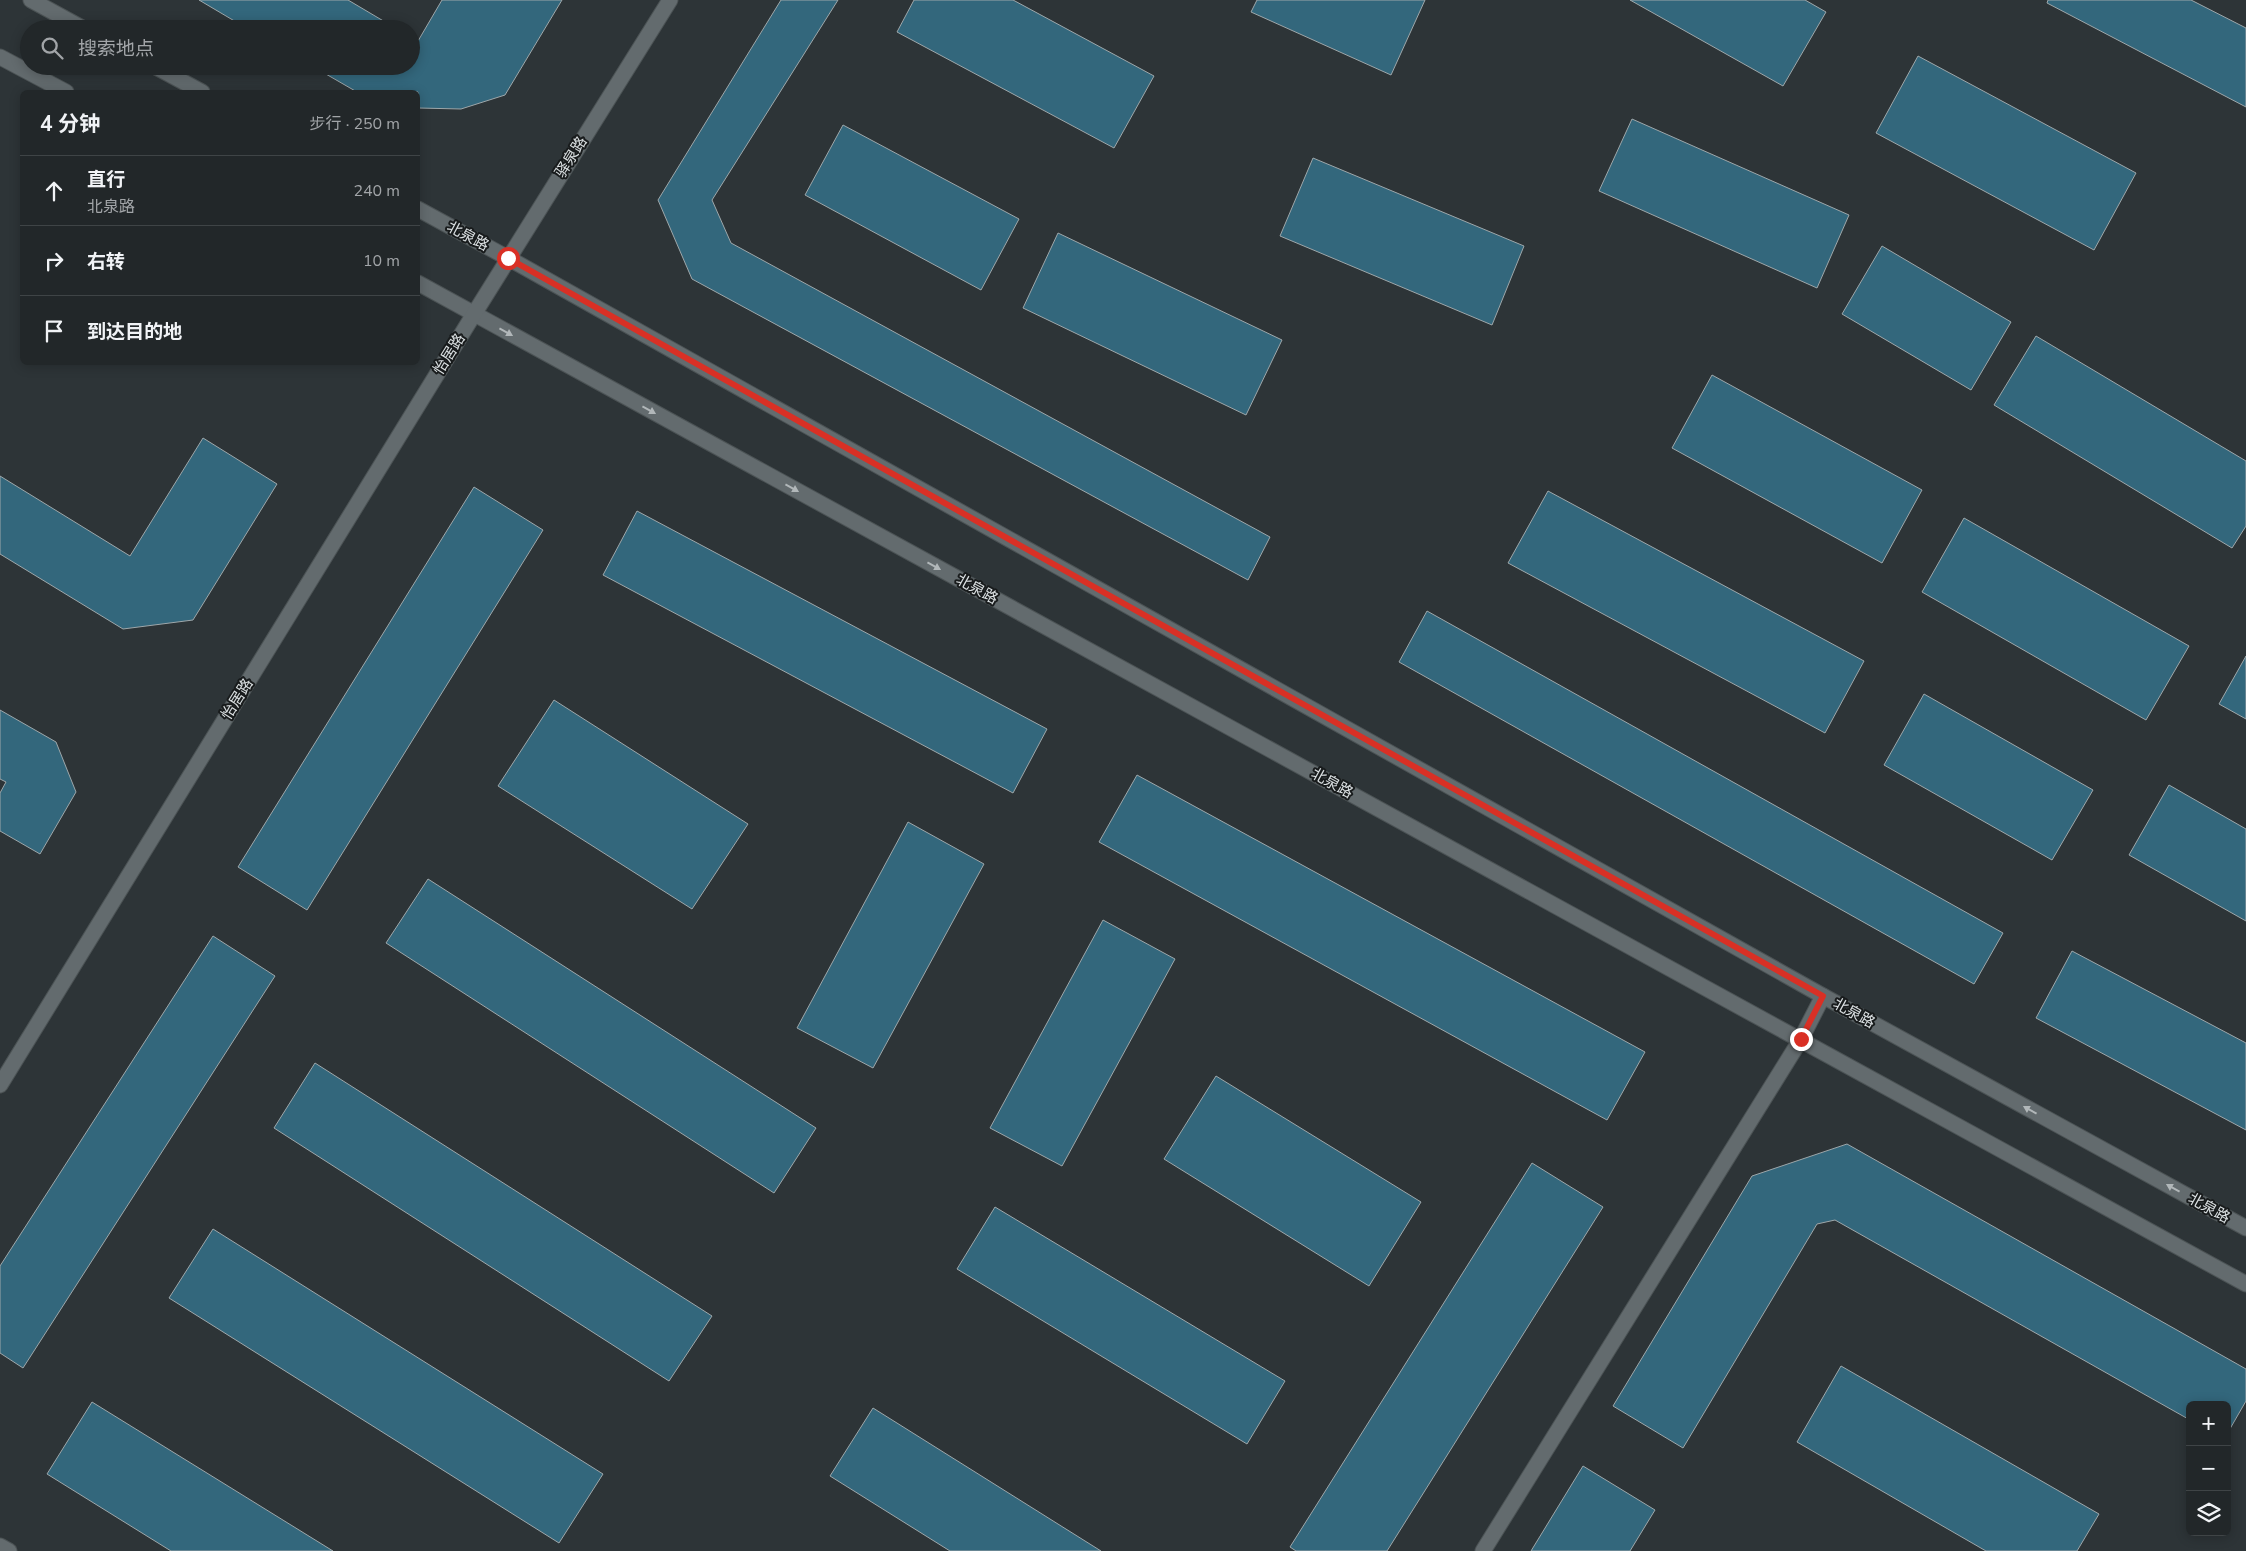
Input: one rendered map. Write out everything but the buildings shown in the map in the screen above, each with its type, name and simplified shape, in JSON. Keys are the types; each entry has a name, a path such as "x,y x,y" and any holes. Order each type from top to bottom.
{"main road":[{"path":"31,0 68,20"},
{"name":"驿泉路","path":"474,314 670,0"},
{"path":"0,57 20,68"},
{"path":"34,75 62,90"},
{"path":"171,75 198,90"},
{"name":"北泉路","path":"420,210 1823,996 2246,1228"},
{"name":"北泉路","path":"420,284 2246,1284"},
{"name":"怡居路","path":"0,1085 474,314"},
{"path":"1483,1551 1801,1039 1823,996"},
{"path":"0,1546 9,1551"}],"route":[{"path":"508,258 1823,996 1801,1039"}]}
